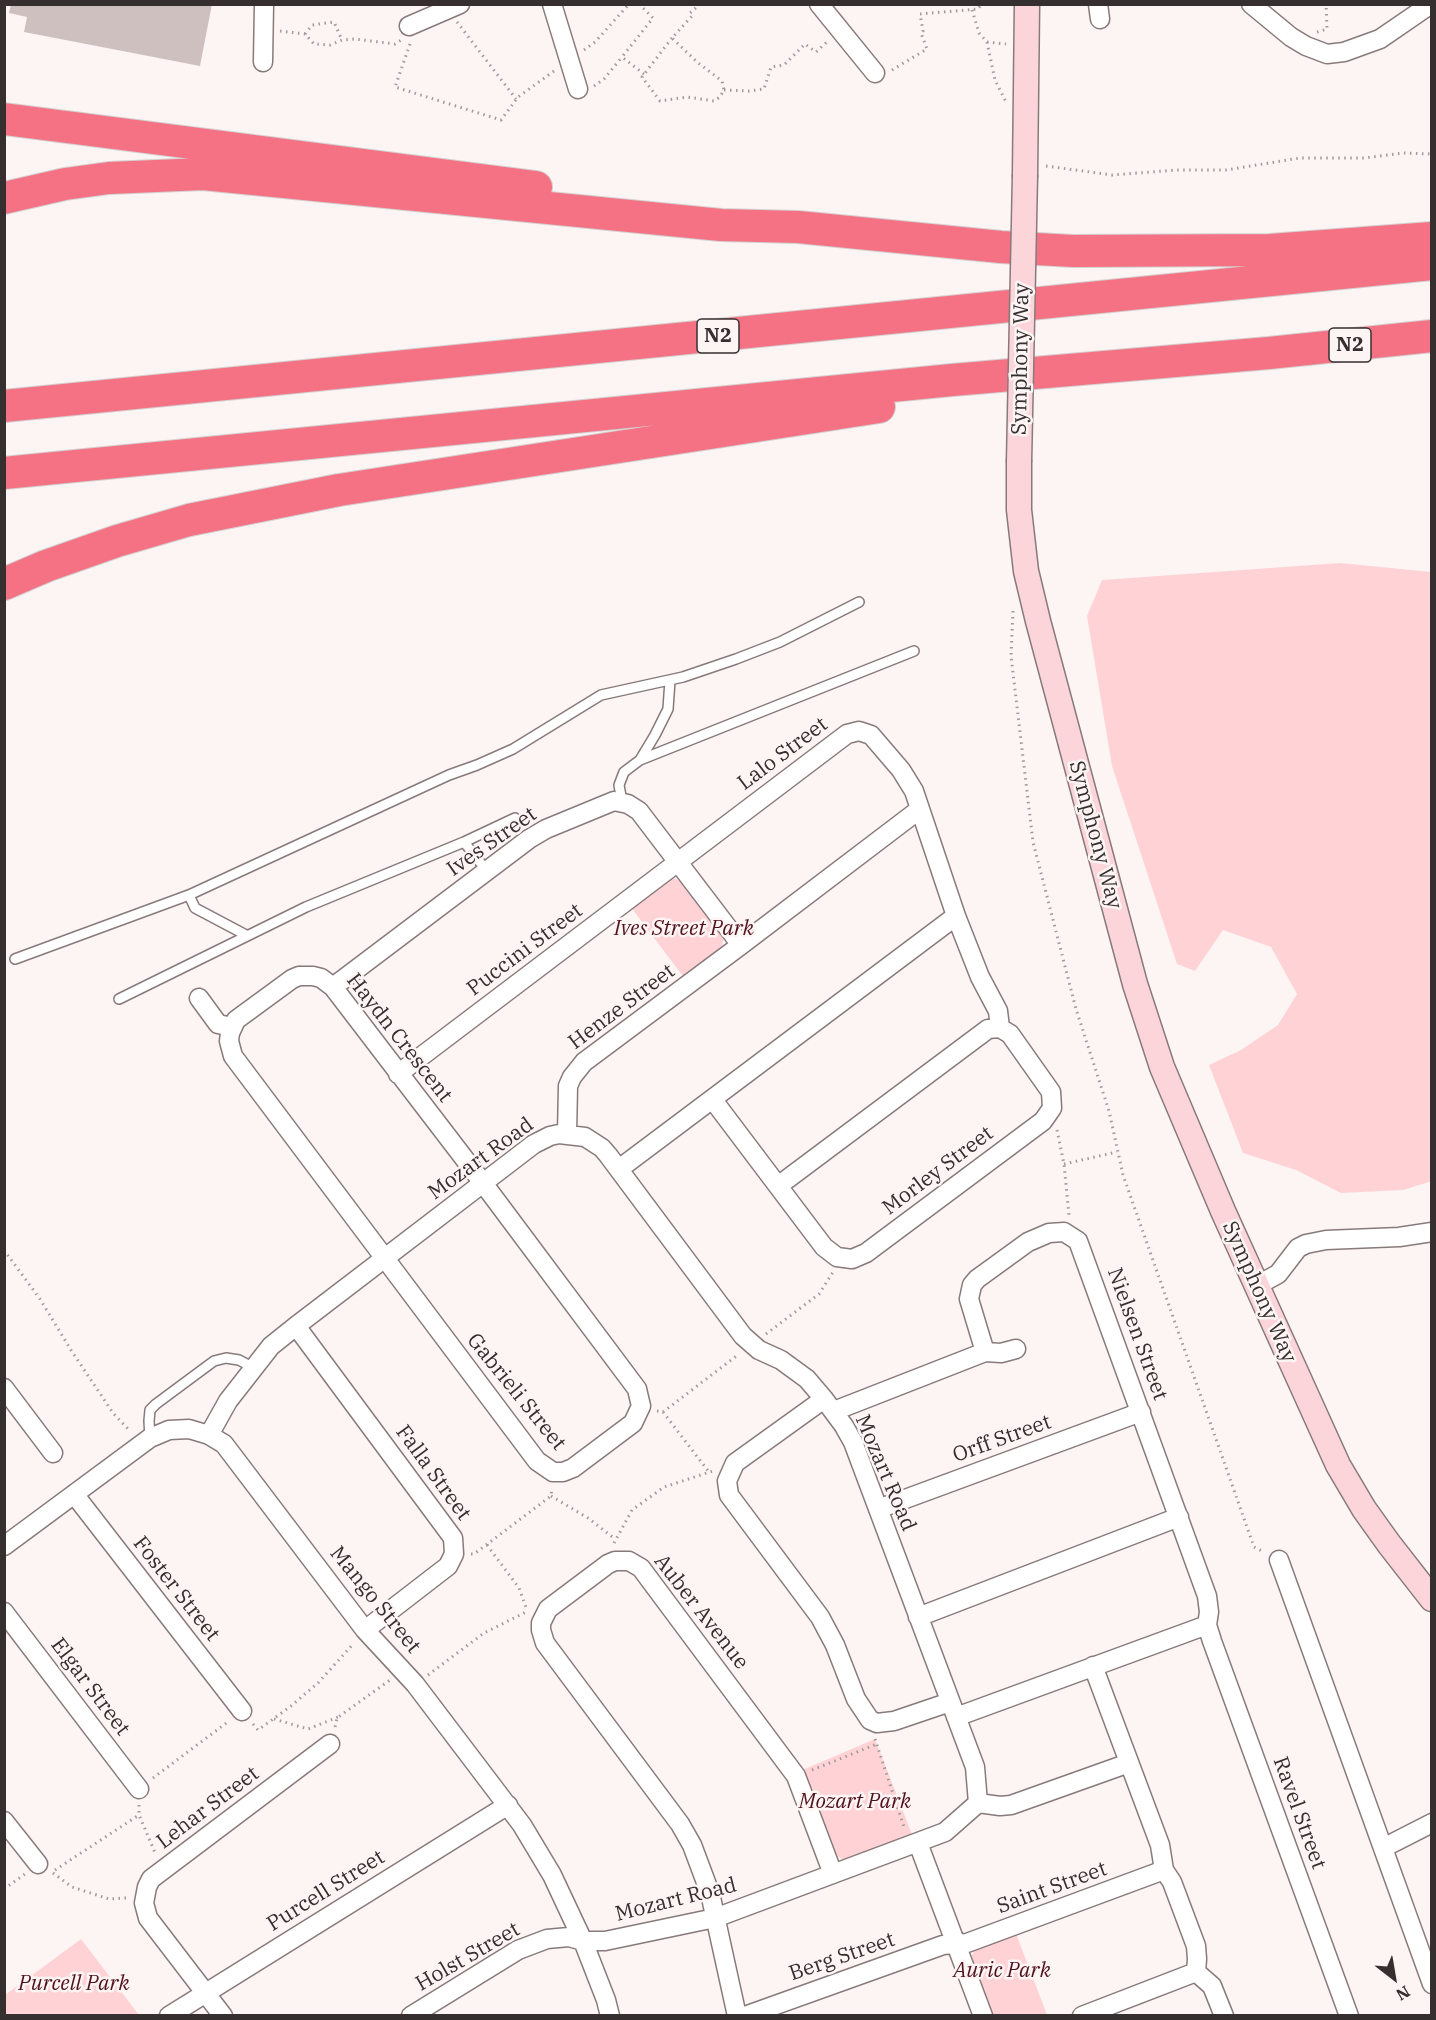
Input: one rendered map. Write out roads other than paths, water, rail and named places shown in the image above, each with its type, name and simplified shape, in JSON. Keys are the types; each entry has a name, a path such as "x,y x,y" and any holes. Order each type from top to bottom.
{"highway":[{"path":"4,119 730,211 798,227"},
{"path":"4,198 65,184 109,178 203,174 709,224 798,227 1001,247 1073,251 1270,250 1431,238"},
{"name":"N2","path":"4,406 1431,264"},
{"name":"N2","path":"4,473 941,381 1269,353 1431,336"},
{"path":"4,584 46,566 117,541 189,520 339,490 944,397 1118,376 1269,353"}],"main road":[{"name":"Symphony Way","path":"1027,4 1034,171 1019,462 1019,510 1026,571 1135,984 1167,1078 1256,1286 1338,1465 1376,1526 1431,1599"}],"street":[{"path":"263,62 264,4"},
{"path":"552,4 578,89"},
{"path":"819,4 875,73"},
{"path":"1251,4 1291,37 1306,46 1328,54 1344,52 1380,39 1431,4"},
{"path":"409,30 455,7"},
{"name":"Lalo Street","path":"678,862 841,738 853,732 866,732 876,738 914,791 956,916 980,977 998,1011 1000,1028"},
{"path":"622,802 639,811 741,945"},
{"name":"Ives Street","path":"333,987 538,834 605,803 622,802"},
{"name":"Henze Street","path":"567,1134 568,1086 584,1062 920,809"},
{"name":"Puccini Street","path":"398,1074 678,862"},
{"path":"619,1169 956,916"},
{"name":"Haydn Crescent","path":"232,1027 240,1015 292,979 299,976 321,978 333,987 483,1183"},
{"path":"199,998 218,1024 232,1027 229,1041 233,1056 384,1258"},
{"path":"778,1186 983,1032 1000,1028"},
{"name":"Morley Street","path":"713,1100 828,1251 842,1258 859,1257 1043,1121 1052,1108 1053,1097 1049,1087 1010,1034 1000,1028"},
{"name":"Mozart Road","path":"209,1435 228,1401 271,1346 542,1140 550,1136 567,1134 585,1137 602,1148 743,1336 759,1350 781,1360 800,1373 829,1405 853,1443 975,1767 978,1803 966,1812 951,1829 915,1845 715,1918 621,1938 583,1941"},
{"name":"Gabrieli Street","path":"384,1258 537,1461 553,1472 563,1472 573,1468 633,1423 639,1413 639,1394 483,1183"},
{"name":"Nielsen Street","path":"985,1352 969,1306 969,1293 972,1285 1028,1242 1049,1233 1064,1232 1072,1235 1082,1249 1179,1517"},
{"path":"1256,1286 1278,1274 1298,1248 1306,1244 1326,1240 1399,1237 1431,1232"},
{"name":"Falla Street","path":"296,1326 453,1538 454,1554 448,1566 365,1630"},
{"path":"1016,1349 1001,1353 985,1352 829,1405 735,1463 727,1481 729,1495 820,1617 835,1645 856,1699 870,1720 877,1723 894,1721 953,1709 1093,1666 1207,1624"},
{"path":"4,1388 53,1453"},
{"name":"Orff Street","path":"878,1509 1142,1412"},
{"name":"Mango Street","path":"4,1546 146,1441 169,1430 189,1430 209,1435 231,1450 365,1630 410,1678 508,1805 552,1875 583,1941 610,2016"},
{"name":"Foster Street","path":"74,1494 242,1712"},
{"path":"918,1617 1179,1517"},
{"name":"Ravel Street","path":"1179,1517 1207,1596 1209,1612 1207,1624 1349,2016"},
{"path":"1279,1560 1431,1984"},
{"name":"Auber Avenue","path":"715,1918 710,1893 687,1834 542,1636 541,1623 548,1609 615,1561 629,1561 641,1568 796,1776 833,1875"},
{"name":"Elgar Street","path":"4,1612 139,1789"},
{"path":"1093,1666 1160,1845 1164,1870 1172,1882 1196,1946 1196,1972"},
{"name":"Lehar Street","path":"206,1992 153,1924 146,1911 145,1896 151,1879 330,1744"},
{"path":"978,1803 1011,1805 1130,1763"},
{"name":"Purcell Street","path":"169,2016 508,1805"},
{"path":"4,1821 38,1864"},
{"path":"1383,1848 1431,1823"},
{"path":"915,1845 983,2016"},
{"name":"Saint Street","path":"956,1944 966,1943 1164,1870"},
{"path":"715,1918 737,2016"},
{"name":"Holst Street","path":"411,2016 518,1950 558,1936 583,1941"},
{"name":"Berg Street","path":"745,2016 943,1946 956,1944"},
{"path":"1082,2016 1196,1972"},
{"path":"1196,1972 1212,1986 1224,2016"},
{"path":"206,1992 223,2016"}],"lane":[{"path":"15,959 189,895 449,775 513,749 601,695 670,680 736,659 780,642 859,602"},
{"path":"622,802 620,785 624,772 640,760 914,651"},
{"path":"640,760 668,709 670,680"},
{"path":"119,999 306,907 464,842 515,818"},
{"path":"464,842 487,871"},
{"path":"189,895 195,908 246,935"},
{"path":"146,1441 150,1410 214,1361 226,1358 239,1360 254,1368"}],"park label":[{"name":"Ives Street Park","path":"684,929"},
{"name":"Mozart Park","path":"855,1802"},
{"name":"Auric Park","path":"1002,1971"},
{"name":"Purcell Park","path":"74,1984"}]}
